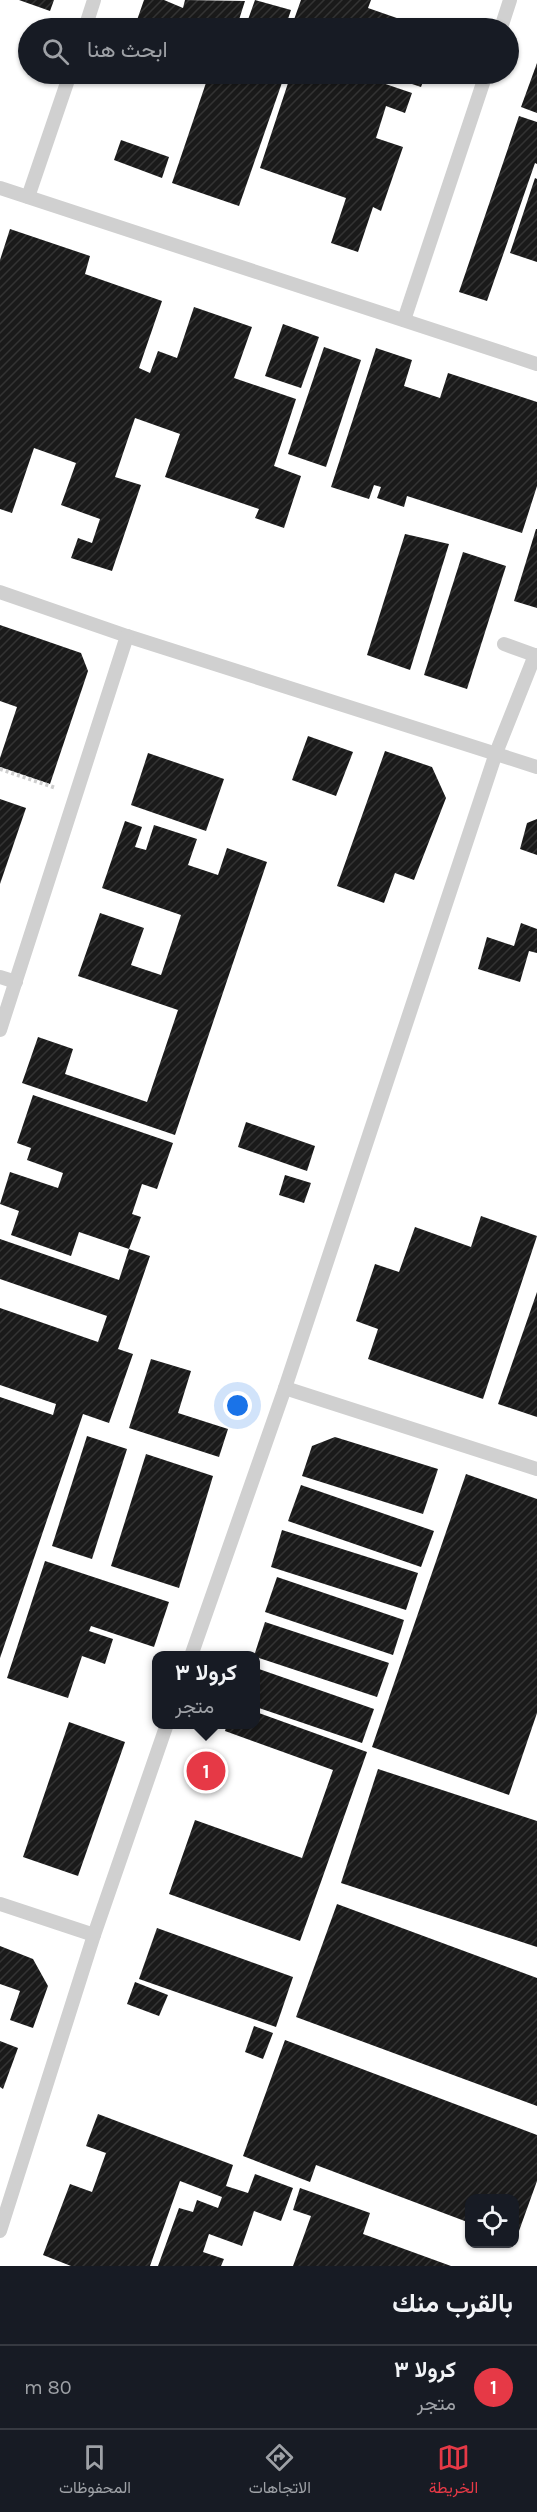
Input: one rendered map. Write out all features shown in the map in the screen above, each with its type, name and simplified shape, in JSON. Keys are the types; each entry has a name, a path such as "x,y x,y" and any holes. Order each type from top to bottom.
{"lane":[{"path":"88,18 94,0"},
{"path":"504,18 510,0"},
{"path":"28,197 66,84"},
{"path":"404,320 483,84"},
{"path":"0,188 537,364"},
{"path":"0,592 127,636 537,767"},
{"path":"0,1030 127,636"},
{"path":"193,1651 285,1388 496,753 536,655 504,644"},
{"path":"0,977 16,982"},
{"path":"285,1388 537,1469"},
{"path":"0,2231 94,1935 166,1729"},
{"path":"0,1904 94,1935"}],"path":[{"path":"0,769 76,794"}],"building":[{"path":"19,0 54,0 50,11"},
{"path":"144,0 164,0 183,8 185,0 245,1 240,18 138,18"},
{"path":"255,0 291,10 288,18 249,18"},
{"path":"301,0 371,0 368,8 397,18 295,18"},
{"path":"537,63 537,113 521,107"},
{"path":"206,84 282,84 239,206 172,183"},
{"path":"288,84 385,84 412,93 405,113 386,106 376,138 403,147 381,211 373,207 358,252 331,243 346,198 260,168"},
{"path":"519,116 537,122 537,164 535,163 487,301 459,292"},
{"path":"121,140 169,157 162,178 114,160"},
{"path":"535,178 537,179 537,262 510,253"},
{"path":"10,229 90,256 85,274 162,301 139,368 150,373 158,351 177,358 194,307 252,327 234,378 296,399 274,466 301,476 284,528 255,518 259,509 165,477 180,434 135,418 115,477 141,485 112,571 71,558 78,538 92,543 100,519 61,505 76,463 34,448 12,513 0,509 0,260"},
{"path":"283,324 319,337 301,388 265,376"},
{"path":"324,347 361,360 326,467 288,454"},
{"path":"376,348 412,360 404,386 440,398 448,373 537,402 537,486 522,533 407,496 404,507 377,498 381,487 374,485 369,499 331,487"},
{"path":"537,529 537,608 514,601"},
{"path":"405,534 449,544 410,670 367,655"},
{"path":"463,552 506,566 467,689 424,675"},
{"path":"0,625 81,653 88,671 50,784 0,767 0,758 17,707 0,701"},
{"path":"308,736 353,752 336,796 292,780"},
{"path":"385,751 432,767 446,798 414,880 395,873 384,903 337,886"},
{"path":"148,753 224,779 206,831 131,805"},
{"path":"0,799 26,808 0,884"},
{"path":"537,819 537,855 520,849 527,823"},
{"path":"125,821 142,827 135,847 146,850 154,825 197,839 188,865 218,875 227,848 267,862 175,1135 22,1083 38,1037 73,1049 65,1074 147,1102 178,1010 78,976 100,913 144,928 131,965 161,975 181,915 102,888"},
{"path":"521,923 537,929 537,953 529,951 520,982 478,969 487,937 514,946"},
{"path":"33,1095 173,1143 157,1189 142,1184 132,1214 141,1217 129,1249 79,1232 71,1256 11,1235 19,1211 0,1204 10,1172 58,1188 63,1173 27,1160 31,1148 17,1143"},
{"path":"246,1122 315,1146 307,1171 238,1147"},
{"path":"285,1175 311,1183 304,1203 279,1195"},
{"path":"481,1216 537,1236 483,1399 368,1359 378,1329 356,1321 375,1264 399,1272 415,1227 471,1247"},
{"path":"0,1239 119,1280 129,1249 150,1256 118,1349 133,1354 109,1423 83,1414 0,1658 0,1397 53,1415 56,1404 0,1385 0,1308 98,1342 107,1316 0,1279"},
{"path":"537,1292 537,1417 498,1404"},
{"path":"151,1359 191,1371 178,1413 228,1429 219,1457 129,1428"},
{"path":"87,1436 127,1449 92,1559 52,1546"},
{"path":"335,1437 438,1469 423,1514 302,1476 312,1446"},
{"path":"146,1454 213,1476 179,1588 111,1566"},
{"path":"466,1474 537,1499 537,1713 509,1795 372,1747"},
{"path":"301,1485 434,1531 421,1567 288,1521"},
{"path":"282,1530 418,1573 406,1610 271,1567"},
{"path":"45,1561 169,1602 154,1647 91,1626 89,1631 113,1639 105,1664 82,1656 68,1698 7,1678"},
{"path":"277,1577 404,1620 393,1655 265,1612"},
{"path":"265,1622 389,1663 377,1697 260,1658 260,1651 256,1651"},
{"path":"260,1669 374,1709 362,1743 260,1708"},
{"path":"260,1713 367,1752 300,1941 169,1894 195,1820 302,1858 333,1770 225,1731 226,1729 260,1729"},
{"path":"69,1722 125,1742 78,1876 23,1857"},
{"path":"378,1769 537,1821 537,1947 341,1883"},
{"path":"337,1904 537,1978 537,2106 296,2017"},
{"path":"157,1928 293,1977 276,2027 139,1979"},
{"path":"0,1946 33,1959 48,1986 33,2028 10,2020 20,1991 0,1984"},
{"path":"135,1982 168,1995 159,2016 127,2004"},
{"path":"254,2026 273,2033 263,2059 245,2052"},
{"path":"285,2040 537,2135 537,2181 519,2231 519,2194 465,2194 465,2221 316,2165 310,2182 243,2156"},
{"path":"0,2041 18,2048 3,2089 0,2087"},
{"path":"98,2114 233,2165 226,2186 248,2193 255,2174 293,2188 281,2221 254,2211 242,2246 209,2234 203,2252 224,2259 221,2266 158,2266 179,2208 193,2212 197,2200 218,2208 222,2197 180,2181 150,2266 71,2266 43,2255 70,2184 92,2192 106,2153 86,2146"},
{"path":"300,2188 370,2213 363,2234 451,2266 293,2266 311,2216 293,2210"}],"place":[{"name":"كرولا ٣","path":"206,1771"}]}
